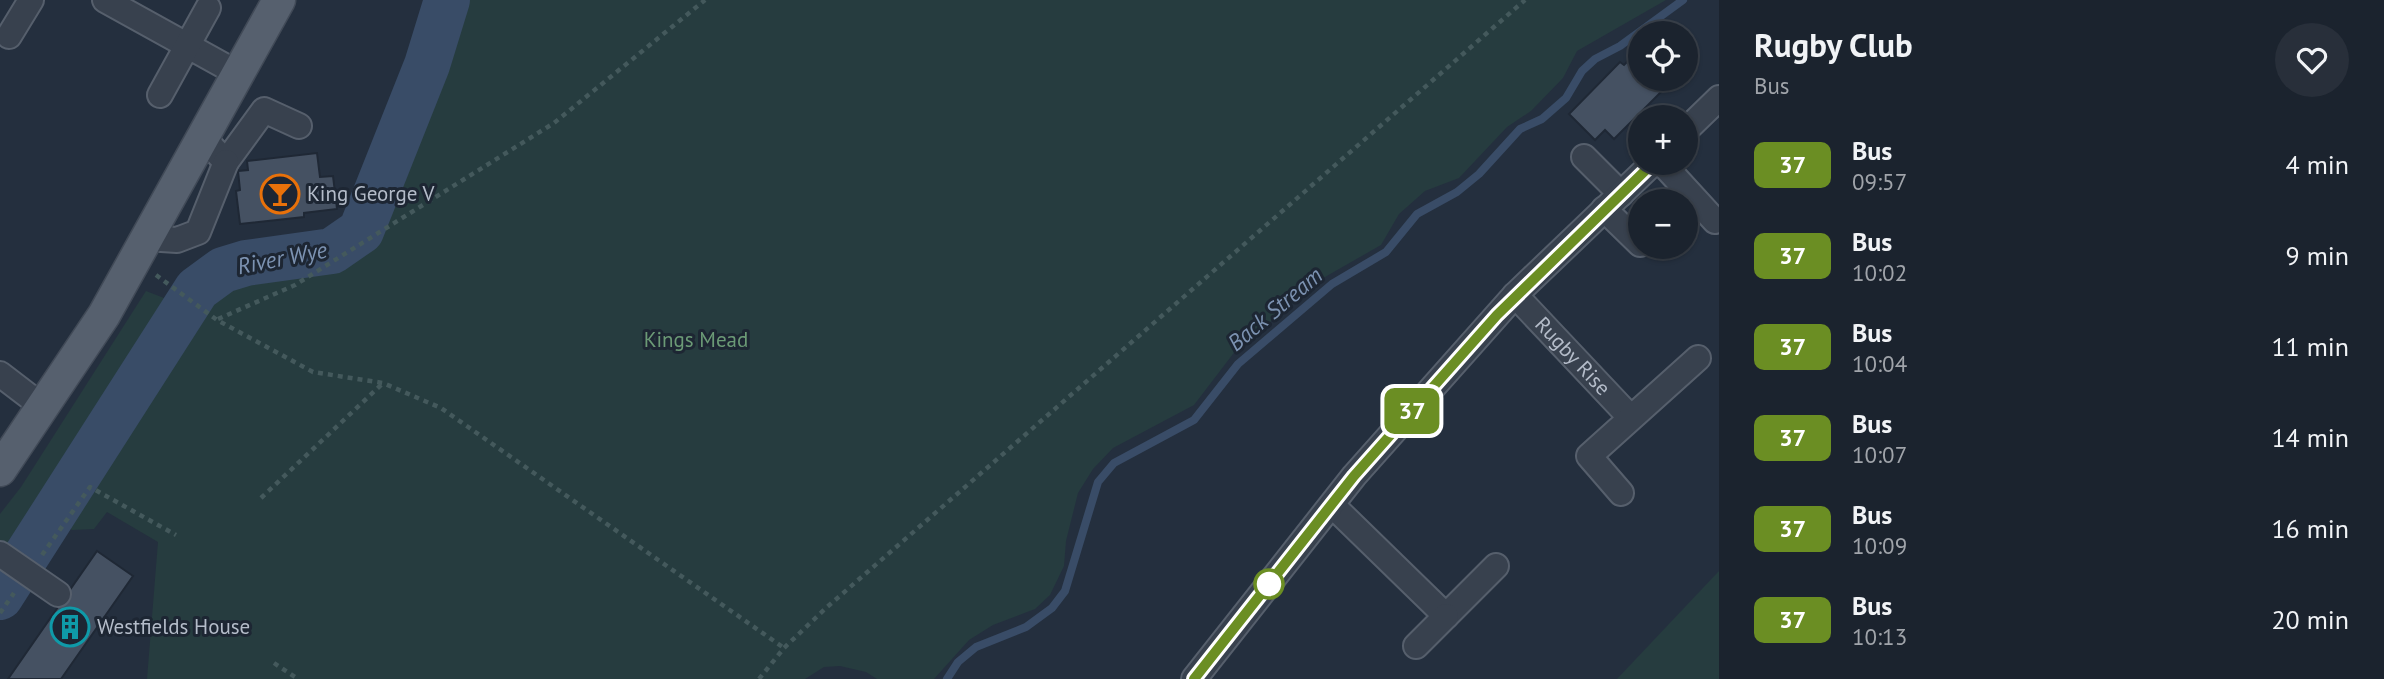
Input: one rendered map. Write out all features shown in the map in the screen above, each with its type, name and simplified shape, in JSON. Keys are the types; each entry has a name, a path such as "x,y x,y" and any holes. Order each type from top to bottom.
{"main road":[{"path":"0,470 104,315 279,0"}],"street":[{"path":"9,36 31,0"},
{"path":"105,0 237,73"},
{"path":"159,95 208,8"},
{"path":"146,238 177,240 198,232 226,162 264,110 299,126"},
{"path":"1698,122 1715,110"},
{"path":"202,137 226,162"},
{"path":"1584,157 1628,225"},
{"path":"1194,679 1332,505 1515,295 1640,175"},
{"path":"1672,175 1715,221"},
{"name":"Rugby Rise","path":"1515,295 1630,417"},
{"path":"1621,493 1589,456 1698,358"},
{"path":"0,374 43,407"},
{"path":"1332,505 1446,616"},
{"path":"0,554 58,594"},
{"path":"1416,646 1496,566"}],"path":[{"path":"217,320 295,285 554,123 705,0"},
{"path":"759,679 784,648 1525,0"},
{"path":"166,282 217,320 313,372 383,383 440,408 784,648"},
{"path":"261,498 383,383"},
{"path":"0,612 90,487 176,535"},
{"path":"274,663 298,679"}],"green space":[{"name":"Kings Mead","path":"453,0 1666,0 1577,51 1563,78 1531,111 1507,127 1459,178 1425,191 1399,214 1381,245 1325,277 1236,350 1194,405 1113,448 1093,469 1078,493 1066,541 1064,566 1050,595 1035,609 993,625 969,640 934,679 877,679 866,672 840,666 824,667 805,679 147,679 158,542 107,512 94,529 72,530 63,523 87,491 163,356 213,286 251,272 325,265 353,252 373,229 410,147"},
{"path":"146,291 177,303 109,398 36,529 0,581 0,514 21,487"},
{"path":"1719,571 1719,679 1617,679"}],"building":[{"path":"1628,61 1628,91 1662,91 1648,105 1628,105 1628,125 1614,139 1605,130 1595,140 1569,114 1620,62 1624,65"},
{"path":"317,153 320,177 333,176 337,209 304,213 304,217 240,224 236,191 240,190 238,171 248,170 247,161"},
{"name":"Westfields House","path":"97,551 133,576 61,679 8,679"}],"waterway":[{"name":"River Wye","path":"0,597 197,289 223,270 246,263 332,251 361,231 427,65 447,0"},
{"name":"Back Stream","path":"947,679 958,662 976,647 1026,627 1052,608 1065,591 1098,482 1114,463 1194,420 1238,364 1332,284 1386,252 1417,214 1457,192 1479,174 1520,129 1542,119 1566,98 1582,71 1595,59 1620,46 1683,0"}],"bus line":[{"name":"37","path":"1194,679 1354,476 1515,295 1640,175"}],"place":[{"name":"King George V","path":"280,194"},
{"name":"Westfields House","path":"70,627"}]}
